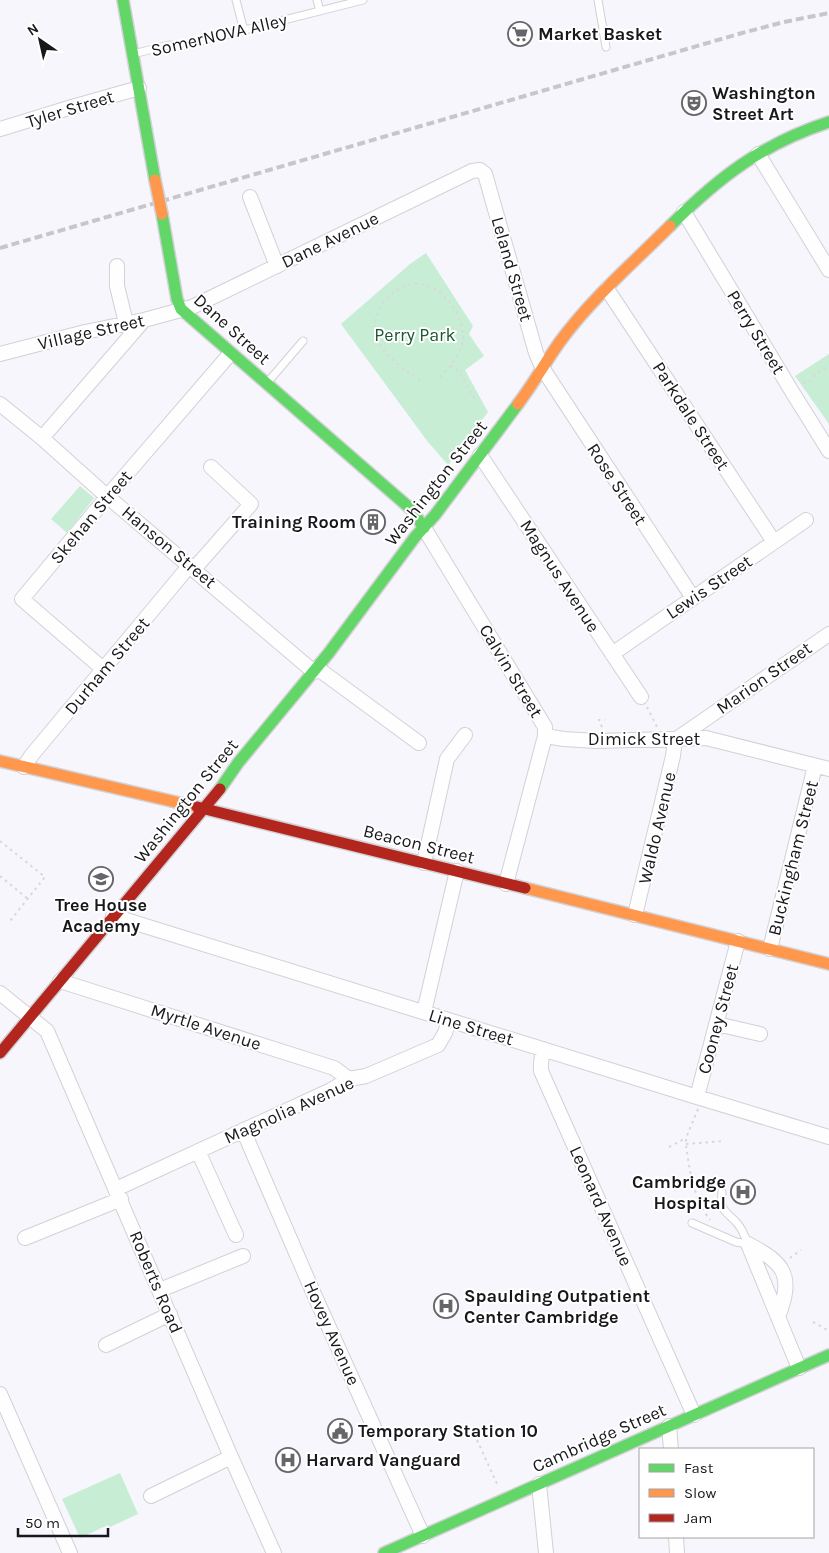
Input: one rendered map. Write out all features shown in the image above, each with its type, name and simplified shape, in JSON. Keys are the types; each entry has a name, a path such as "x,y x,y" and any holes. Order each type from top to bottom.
{"main road":[{"name":"Dane Street","path":"123,0 177,299 181,309 230,354 412,510 424,528"},
{"name":"Washington Street","path":"0,1053 316,670 480,455 543,369 559,343 607,289 684,212 717,182 758,154 799,132 829,122"},
{"name":"Beacon Street","path":"0,761 457,871 829,964"},
{"name":"Cambridge Street","path":"384,1553 829,1355"}],"street":[{"name":"Tyler Street","path":"0,130 139,88"},
{"path":"758,154 829,270"},
{"name":"Dane Avenue","path":"181,309 192,307 302,255 446,183 472,171 480,170"},
{"name":"Leland Street","path":"480,170 485,174 536,353 543,369"},
{"path":"250,197 277,266"},
{"name":"Perry Street","path":"684,212 790,390 829,451"},
{"path":"117,266 117,286 126,323"},
{"name":"Parkdale Street","path":"607,289 774,542"},
{"name":"Village Street","path":"0,354 85,332 144,320 181,309"},
{"path":"42,438 144,320"},
{"name":"Skehan Street","path":"103,670 22,599 230,354"},
{"name":"Rose Street","path":"543,369 693,598"},
{"name":"Hanson Street","path":"0,404 316,670 420,743"},
{"name":"Magnus Avenue","path":"480,455 644,702"},
{"name":"Durham Street","path":"24,766 103,670 192,567 251,504 211,467"},
{"name":"Lewis Street","path":"612,654 806,520"},
{"name":"Calvin Street","path":"424,528 545,727 545,736 506,884"},
{"name":"Marion Street","path":"675,740 829,634"},
{"path":"424,863 446,759 465,735"},
{"name":"Dimick Street","path":"545,736 596,741 706,738 822,768"},
{"name":"Waldo Avenue","path":"635,915 673,756 675,740"},
{"name":"Buckingham Street","path":"770,949 822,768"},
{"path":"424,1012 457,871"},
{"name":"Line Street","path":"114,916 829,1137"},
{"name":"Cooney Street","path":"700,1098 738,941"},
{"name":"Myrtle Avenue","path":"60,981 334,1068 349,1079"},
{"name":"Roberts Road","path":"0,993 47,1031 274,1553"},
{"name":"Magnolia Avenue","path":"25,1238 118,1194 198,1151 331,1090 349,1079 366,1076 438,1045 445,1033 449,1020"},
{"path":"717,1024 760,1034"},
{"name":"Leonard Avenue","path":"543,1049 541,1071 694,1415"},
{"name":"Hovey Avenue","path":"243,1130 313,1292 423,1536"},
{"path":"198,1151 236,1235"},
{"path":"748,1244 765,1253 781,1267 785,1277 786,1289 778,1317"},
{"path":"748,1244 799,1368"},
{"path":"160,1290 243,1256"},
{"path":"106,1345 170,1314"},
{"path":"0,1394 70,1553"},
{"path":"669,1426 671,1448"},
{"path":"151,1496 231,1457"},
{"path":"539,1484 546,1553"},
{"path":"676,1538 677,1553"}],"lane":[{"path":"236,0 244,31"},
{"path":"316,0 320,11"},
{"name":"SomerNOVA Alley","path":"133,54 169,45 181,46 363,0"},
{"path":"598,0 606,47"},
{"path":"266,384 303,341"},
{"path":"722,1192 721,1204 725,1213 742,1230 748,1244"},
{"path":"692,1223 736,1242 748,1244"}],"path":[{"path":"420,380 388,356 377,342 375,332 377,314 390,295 401,287 413,284 426,285 438,292 448,300 460,318 463,331 462,344 458,355 438,378"},
{"path":"451,365 460,373 476,402"},
{"path":"798,384 809,382 818,371 829,366"},
{"path":"644,702 659,731"},
{"path":"651,717 651,723"},
{"path":"0,840 45,877 10,921"},
{"path":"0,876 28,899"},
{"path":"700,1098 686,1138 686,1144 697,1196 705,1214 713,1223"},
{"path":"669,1147 686,1138"},
{"path":"686,1144 723,1141"},
{"path":"790,1258 801,1250"},
{"path":"813,1322 829,1331"},
{"path":"477,1440 498,1486"}],"green space":[{"name":"Perry Park","path":"426,253 473,326 469,334 484,356 465,370 488,412 448,465 428,442 341,324 410,264"},
{"path":"829,354 829,424 795,376"},
{"path":"80,486 94,498 67,533 51,519"},
{"path":"120,1473 138,1514 80,1538 62,1499"}],"railway":[{"path":"0,248 742,33 829,13"}],"traffic: fast":[{"path":"123,0 155,180"},
{"path":"670,226 706,192 743,164 783,141 829,122"},
{"path":"162,214 177,299 181,309 412,510 424,528"},
{"path":"220,789 238,763 328,654 415,537 435,515 518,404"},
{"path":"384,1553 829,1355"}],"traffic: slow":[{"path":"155,180 162,214"},
{"path":"518,404 571,327 612,283 670,226"},
{"path":"0,761 197,807"},
{"path":"525,888 829,964"}],"traffic: jam":[{"path":"0,1053 220,789"},
{"path":"197,807 525,888"}],"place":[{"name":"Market Basket","path":"520,34"},
{"name":"Washington Street Art","path":"694,103"},
{"name":"Training Room","path":"373,522"},
{"name":"Tree House Academy","path":"101,879"},
{"name":"Cambridge Hospital","path":"743,1192"},
{"name":"Spaulding Outpatient Center Cambridge","path":"446,1306"},
{"name":"Temporary Station 10","path":"340,1431"},
{"name":"Harvard Vanguard","path":"288,1460"}]}
